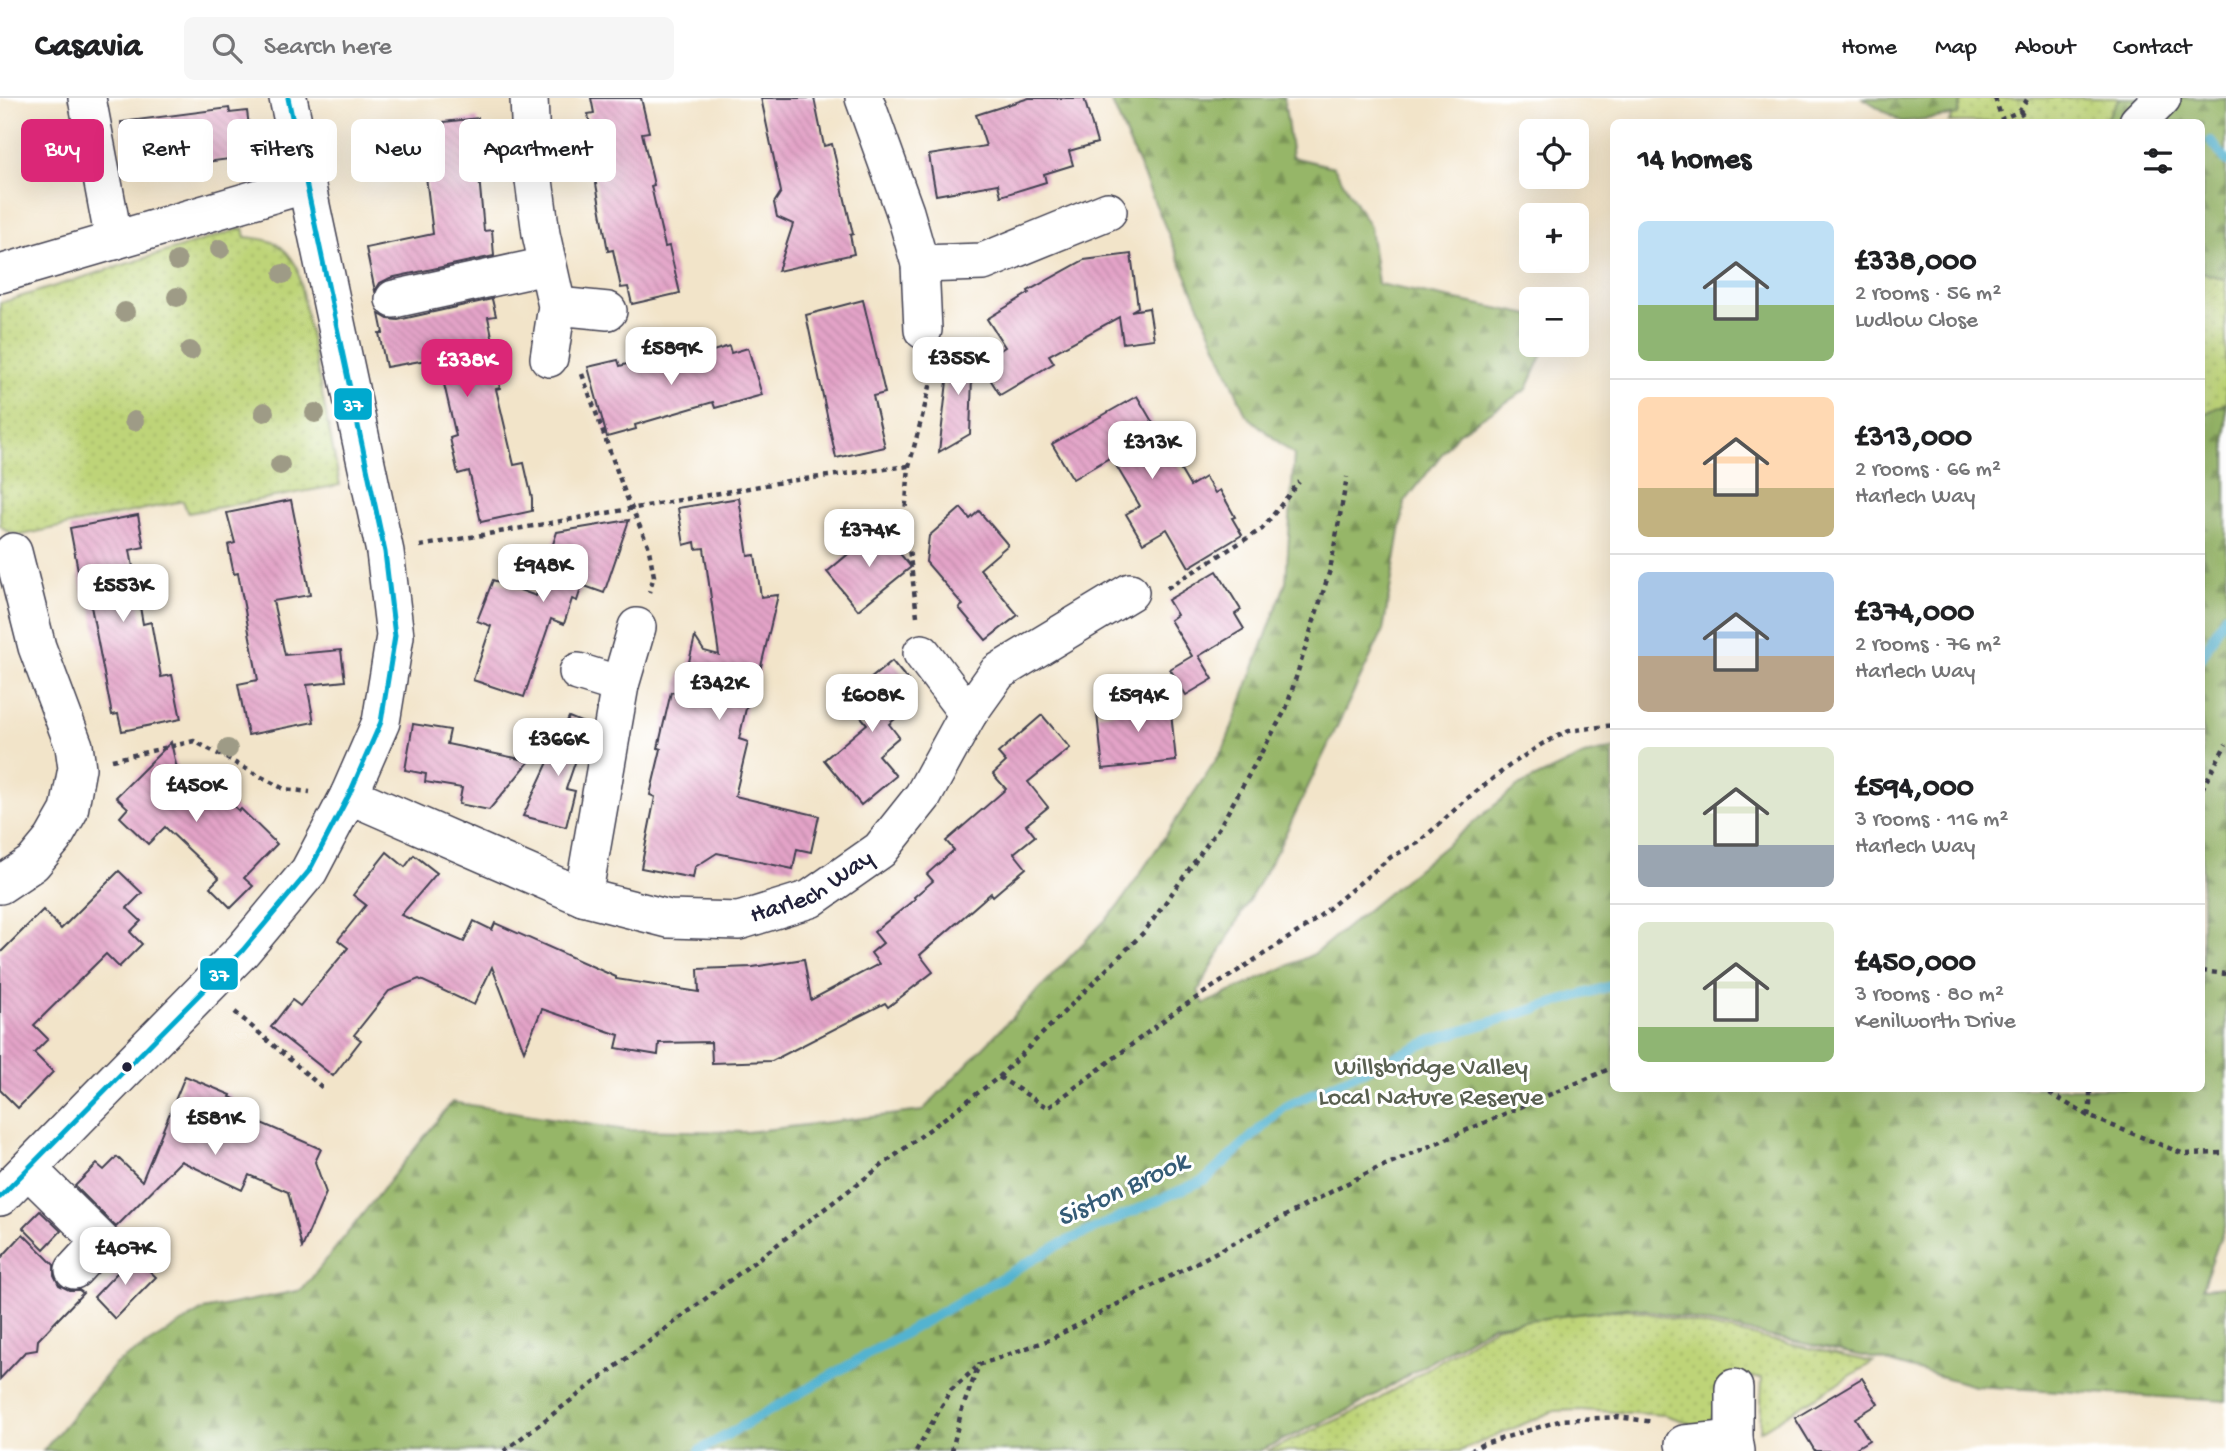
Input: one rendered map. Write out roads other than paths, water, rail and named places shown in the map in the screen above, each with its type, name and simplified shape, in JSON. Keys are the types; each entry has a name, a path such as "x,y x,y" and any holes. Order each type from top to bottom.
{"street":[{"path":"86,98 114,241"},
{"path":"74,1270 101,1241 10,1180 243,950 309,871 349,795 381,722 395,636 385,552 288,98"},
{"path":"529,98 532,165 546,266 557,306 565,364"},
{"path":"864,98 905,212 920,264 923,330"},
{"path":"2141,119 2162,98"},
{"path":"0,274 307,184"},
{"path":"920,264 983,262 1108,211"},
{"path":"394,299 546,266"},
{"path":"557,306 608,311"},
{"path":"0,885 33,863 53,839 69,811 77,768 74,746 37,647 13,607 13,552"},
{"name":"Harlech Way","path":"349,795 583,897 669,919 739,921 810,899 880,850 923,796 968,715 998,672 1129,592"},
{"path":"583,897 620,685 637,626"},
{"path":"920,637 968,715"},
{"path":"578,672 620,685"},
{"path":"1671,1433 1735,1445 1734,1388"}],"waterway":[{"name":"Siston Brook","path":"2211,141 2226,161"},
{"name":"Siston Brook","path":"2205,652 2226,614"},
{"name":"Siston Brook","path":"699,1451 1060,1244 1206,1179 1285,1106 1432,1040 1610,986"}],"park label":[{"name":"Willsbridge Valley Local Nature Reserve","path":"1431,1084"}]}
